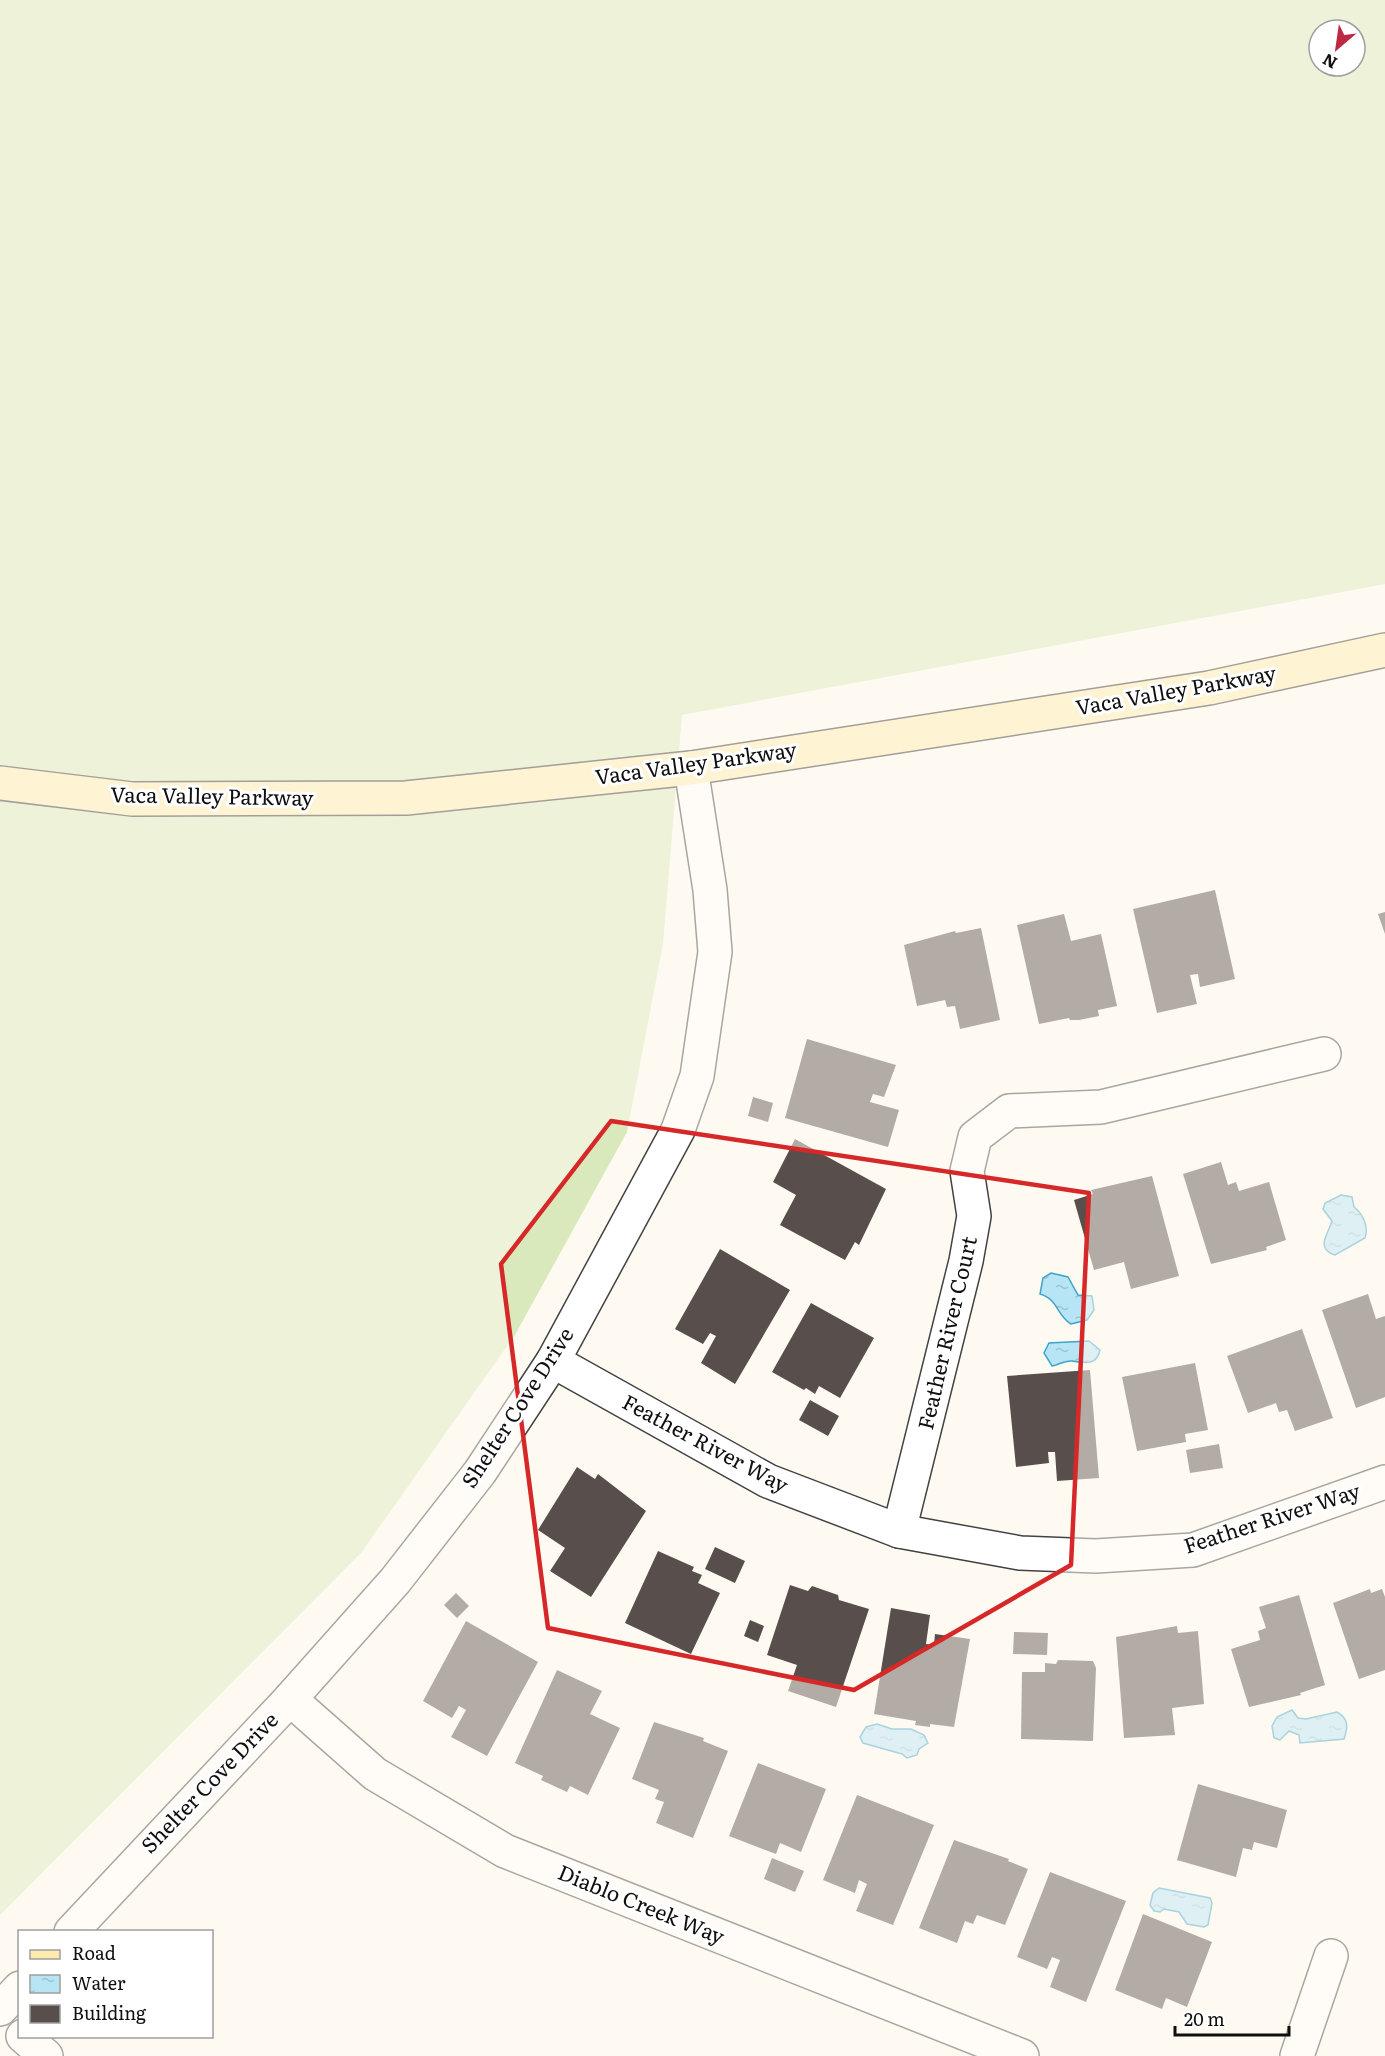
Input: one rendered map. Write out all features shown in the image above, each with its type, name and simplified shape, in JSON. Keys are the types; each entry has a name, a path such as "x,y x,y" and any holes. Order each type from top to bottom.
{"street":[{"name":"Vaca Valley Parkway","path":"0,783 132,799 406,798 691,768 1209,688 1385,650"},
{"name":"Shelter Cove Drive","path":"73,1930 290,1699 395,1581 480,1472 553,1361 678,1130 697,1076 715,952 710,890 691,768"},
{"name":"Feather River Court","path":"899,1531 966,1261 974,1216 967,1170 975,1137 1009,1111 1101,1107 1324,1054"},
{"name":"Feather River Way","path":"553,1361 768,1481 899,1531 1020,1553 1096,1556 1193,1550 1385,1482"},
{"name":"Diablo Creek Way","path":"290,1699 375,1774 505,1851 1022,2056"},
{"path":"1297,2056 1331,1956"},
{"path":"0,2009 18,1990"},
{"path":"0,2017 18,2032"},
{"path":"25,2038 46,2056"}],"highlighted area":[{"path":"611,1121 1089,1193 1071,1565 854,1690 548,1628 501,1264"}],"green space":[{"path":"0,0 1385,0 1385,584 682,715 663,944 627,1132 515,1335 361,1553 0,1915"}],"water":[{"path":"1341,1195 1352,1197 1354,1207 1364,1221 1366,1234 1365,1238 1335,1255 1329,1252 1324,1245 1332,1221 1323,1209 1325,1203"},
{"path":"1051,1273 1068,1277 1078,1295 1092,1296 1094,1310 1087,1320 1071,1324 1046,1296 1040,1294 1043,1278"},
{"path":"1089,1341 1100,1350 1093,1361 1069,1361 1052,1366 1044,1353 1049,1343"},
{"path":"1292,1710 1298,1718 1306,1719 1337,1712 1344,1717 1346,1724 1344,1739 1300,1743 1299,1735 1289,1731 1280,1740 1274,1738 1272,1726 1277,1717"},
{"path":"877,1724 892,1729 911,1729 924,1735 928,1743 919,1749 917,1755 907,1758 902,1754 863,1743 860,1737 866,1727"},
{"path":"1159,1888 1210,1898 1212,1903 1208,1925 1204,1927 1187,1924 1179,1912 1164,1909 1160,1912 1154,1911 1150,1905 1153,1893"}],"building":[{"path":"1215,890 1235,979 1200,987 1198,974 1190,975 1197,1004 1157,1013 1133,909"},
{"path":"1385,912 1385,934 1378,914"},
{"path":"1064,914 1071,941 1101,934 1117,1006 1098,1010 1099,1016 1079,1020 1069,1018 1039,1024 1017,925"},
{"path":"981,928 1000,1020 960,1029 955,1006 947,1007 945,1000 917,1006 904,945 955,931 956,933"},
{"path":"807,1039 896,1065 884,1097 873,1094 870,1102 899,1110 888,1147 785,1118"},
{"path":"753,1097 773,1103 768,1122 748,1116"},
{"path":"795,1139 886,1189 859,1245 855,1242 845,1260 780,1225 796,1195 773,1182"},
{"path":"1221,1162 1228,1185 1236,1182 1239,1191 1269,1182 1286,1240 1266,1247 1267,1250 1211,1264 1183,1174"},
{"path":"1152,1176 1179,1276 1131,1289 1124,1262 1094,1270 1074,1200 1093,1194 1091,1190"},
{"path":"720,1249 790,1290 735,1384 701,1363 716,1336 710,1333 703,1344 675,1329"},
{"path":"1368,1294 1376,1319 1385,1316 1385,1397 1356,1408 1322,1310"},
{"path":"811,1303 874,1338 840,1398 819,1386 815,1394 806,1388 804,1390 772,1372"},
{"path":"1302,1329 1333,1418 1295,1431 1287,1410 1279,1412 1276,1403 1248,1413 1227,1356"},
{"path":"1195,1363 1208,1430 1185,1434 1186,1442 1137,1451 1122,1377"},
{"path":"1090,1370 1099,1478 1057,1481 1055,1452 1048,1452 1049,1463 1016,1467 1007,1376"},
{"path":"810,1400 839,1416 828,1436 799,1420"},
{"path":"1219,1444 1223,1468 1190,1473 1186,1450"},
{"path":"577,1467 595,1479 598,1474 646,1511 591,1597 550,1571 565,1548 538,1530"},
{"path":"715,1547 745,1561 735,1583 705,1569"},
{"path":"658,1551 694,1567 692,1571 702,1575 698,1583 720,1593 691,1654 625,1623"},
{"path":"790,1585 808,1591 812,1586 838,1595 839,1600 869,1609 836,1707 788,1691 797,1665 767,1655"},
{"path":"1370,1589 1371,1593 1382,1589 1385,1597 1385,1670 1359,1679 1333,1603"},
{"path":"456,1593 469,1606 457,1618 444,1605"},
{"path":"1299,1595 1325,1685 1300,1693 1301,1695 1249,1707 1231,1649 1260,1640 1258,1631 1266,1628 1259,1607"},
{"path":"891,1608 930,1615 926,1644 934,1645 935,1634 970,1639 954,1727 915,1725 916,1721 874,1714"},
{"path":"750,1620 764,1626 758,1642 744,1636"},
{"path":"466,1621 538,1662 487,1756 451,1737 466,1710 459,1706 452,1718 423,1701"},
{"path":"1177,1626 1178,1633 1198,1631 1204,1704 1172,1708 1175,1735 1124,1738 1116,1637"},
{"path":"1014,1632 1048,1633 1047,1655 1013,1654"},
{"path":"1058,1660 1093,1661 1096,1668 1093,1741 1021,1739 1022,1672 1045,1672 1045,1663 1056,1664"},
{"path":"557,1670 602,1691 590,1714 620,1728 588,1795 570,1786 567,1792 541,1780 543,1776 515,1763"},
{"path":"654,1722 704,1738 703,1741 728,1751 693,1838 656,1823 664,1802 655,1799 659,1790 632,1779"},
{"path":"758,1763 826,1789 801,1852 780,1843 776,1854 729,1836"},
{"path":"1198,1784 1287,1810 1277,1848 1254,1842 1252,1850 1243,1848 1236,1877 1177,1860"},
{"path":"857,1795 934,1825 893,1925 856,1911 867,1884 859,1880 855,1893 823,1880"},
{"path":"954,1840 1009,1859 1008,1861 1028,1869 1005,1925 977,1915 973,1924 965,1921 957,1943 919,1928"},
{"path":"772,1858 804,1871 795,1892 764,1879"},
{"path":"1050,1872 1126,1901 1086,2002 1050,1987 1060,1960 1052,1957 1047,1969 1017,1957"},
{"path":"1143,1914 1212,1942 1187,2007 1166,1998 1162,2009 1115,1990"}]}
